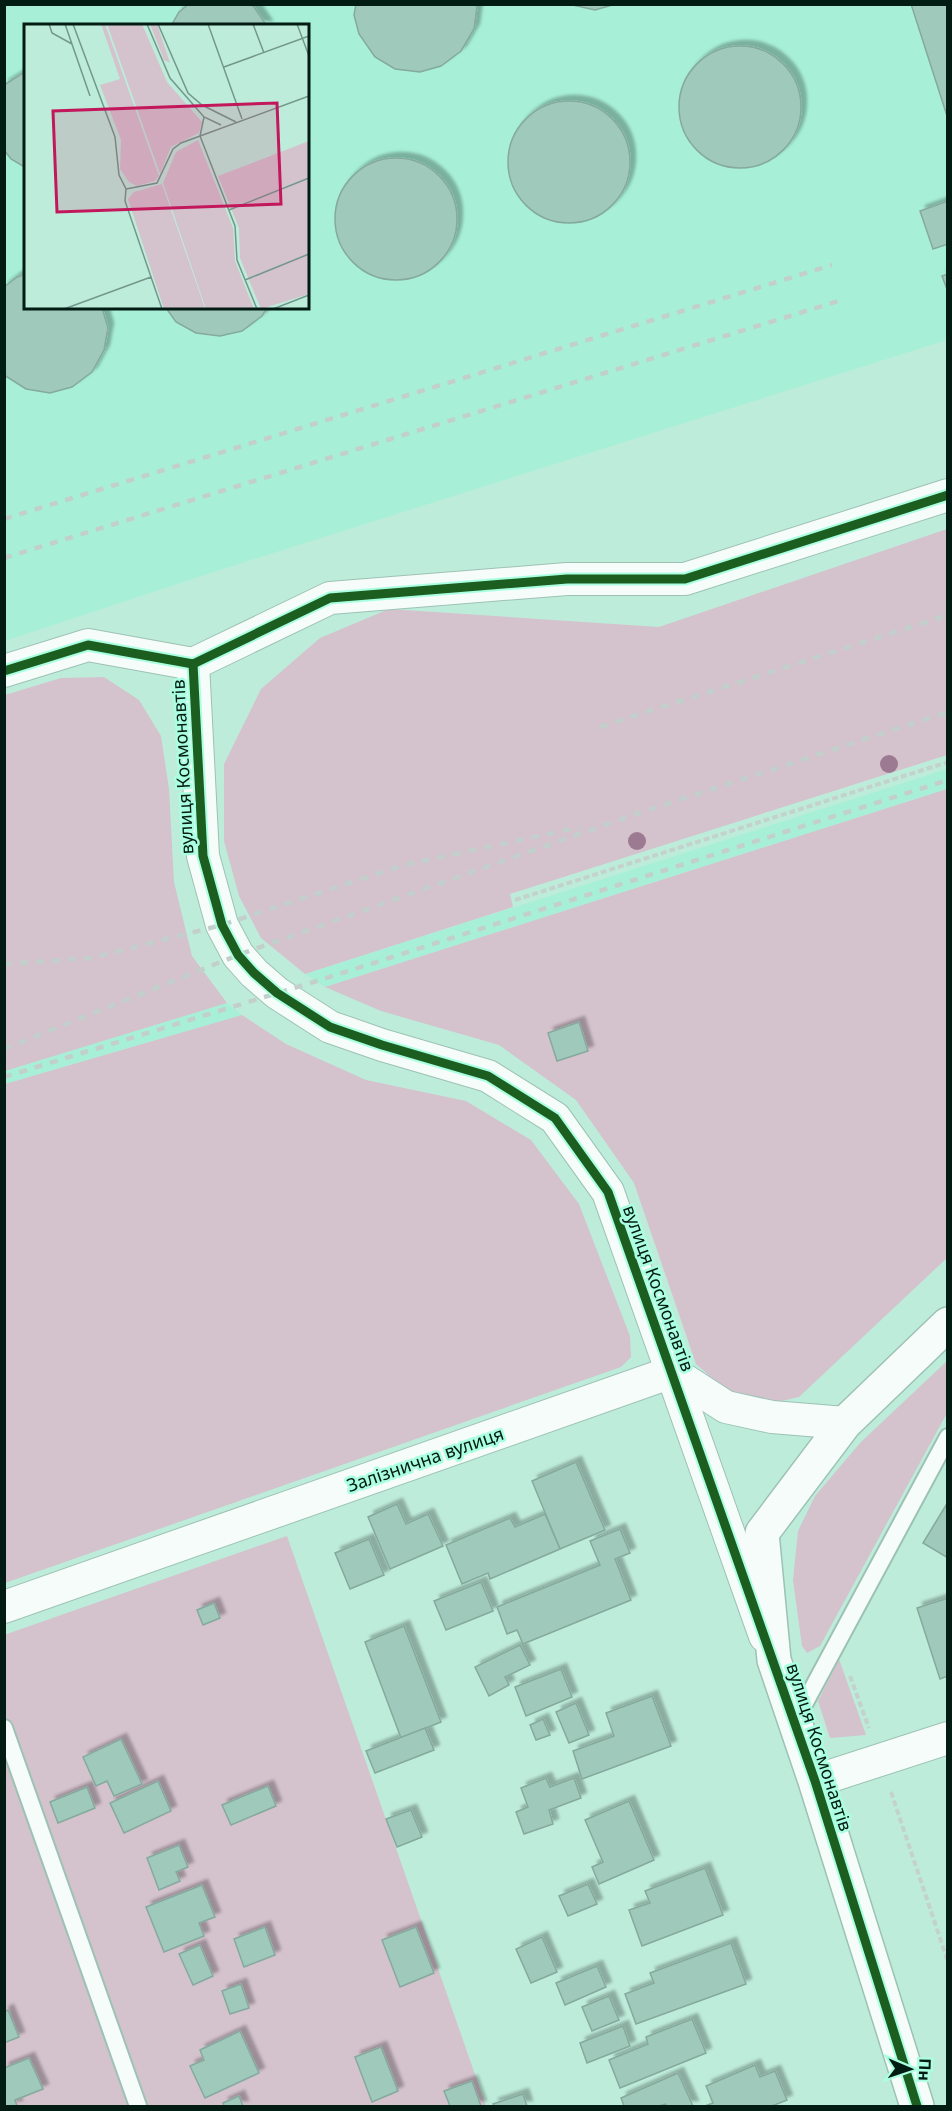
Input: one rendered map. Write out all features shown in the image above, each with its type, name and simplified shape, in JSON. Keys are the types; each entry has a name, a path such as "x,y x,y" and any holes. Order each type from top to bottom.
{"street":[{"path":"4,671 88,645 193,664 330,598 567,579 685,579 948,495"},
{"name":"вулиця Космонавтів","path":"193,664 203,856 222,925 238,955 277,993 330,1028 488,1076 555,1118 608,1192 815,1781 917,2106"},
{"path":"774,1660 762,1533 844,1423 948,1324"},
{"path":"672,1372 726,1407 772,1417 844,1423"},
{"name":"Залізнична вулиця","path":"4,1607 672,1372"},
{"path":"815,1781 948,1738"}],"lane":[{"path":"795,1722 948,1437"},
{"path":"4,1728 138,2106"}],"path":[{"path":"515,900 948,762"},
{"path":"838,1641 948,1962"}],"shaded area":[{"path":"4,5 947,5 947,340 223,569 5,641"},
{"path":"947,529 947,755 510,894 513,907 305,974 261,938 239,896 224,841 224,764 261,689 320,638 389,609 659,627"},
{"path":"104,677 139,700 161,736 169,789 174,882 192,956 227,1003 5,1071 5,695 61,678"},
{"path":"947,769 947,789 325,987 305,974"},
{"path":"947,789 947,1258 799,1397 773,1403 729,1393 696,1364 634,1183 576,1100 499,1045 381,1011 325,987"},
{"path":"227,1003 242,1015 5,1084 5,1071"},
{"path":"242,1015 286,1044 366,1080 466,1101 531,1140 579,1204 630,1336 631,1357 621,1367 5,1583 5,1084"},
{"path":"947,1361 947,1413 820,1646 807,1653 802,1646 793,1580 798,1531 815,1496 861,1442"},
{"path":"287,1536 486,2106 5,2106 4,1635"},
{"path":"839,1659 866,1735 830,1738 818,1701"}],"building":[{"path":"189,4 250,4 266,24 172,24 179,12"},
{"path":"356,4 476,4 477,7 474,29 461,51 441,66 420,72 395,69 375,57 359,34 354,15"},
{"path":"568,4 616,4 595,10"},
{"path":"911,4 948,4 948,119"},
{"path":"740,46 763,51 783,64 796,84 801,107 796,130 783,150 763,163 740,168 717,163 697,150 684,130 679,107 684,84 697,64 717,51"},
{"path":"24,72 24,167 11,159 4,150 4,85"},
{"path":"569,101 592,106 612,119 625,139 630,162 625,185 612,205 592,218 569,223 546,218 526,205 513,185 508,162 513,139 526,119 546,106"},
{"path":"396,158 419,163 439,176 452,196 457,219 452,242 439,262 419,275 396,280 373,275 353,262 340,242 335,219 340,196 353,176 373,163"},
{"path":"948,201 948,244 933,249 920,211"},
{"path":"948,274 948,292 942,276"},
{"path":"24,275 24,309 102,309 108,328 104,350 92,372 72,387 50,393 26,389 4,375 4,287"},
{"path":"167,309 266,309 262,316 242,331 220,336 196,333 176,322"},
{"path":"579,1022 588,1051 557,1061 548,1033"},
{"path":"576,1462 605,1530 560,1549 532,1481"},
{"path":"948,1502 948,1558 923,1543"},
{"path":"397,1504 406,1524 428,1514 443,1546 390,1569 368,1517"},
{"path":"545,1514 560,1549 490,1579 488,1573 462,1584 446,1545 510,1518 515,1527"},
{"path":"620,1529 630,1553 615,1559 631,1600 523,1644 517,1630 507,1634 497,1607 600,1565 590,1541"},
{"path":"369,1539 384,1575 350,1589 335,1553"},
{"path":"481,1582 493,1611 446,1630 434,1601"},
{"path":"948,1598 948,1676 940,1679 917,1608"},
{"path":"214,1603 220,1618 203,1625 197,1610"},
{"path":"404,1626 441,1722 401,1738 365,1642"},
{"path":"520,1645 530,1665 505,1677 509,1685 489,1696 475,1667"},
{"path":"561,1669 572,1697 526,1716 515,1687"},
{"path":"652,1696 671,1746 582,1779 573,1751 614,1736 606,1713"},
{"path":"576,1703 589,1735 569,1743 556,1712"},
{"path":"543,1719 550,1735 536,1740 530,1725"},
{"path":"425,1728 434,1750 375,1773 366,1751"},
{"path":"121,1739 142,1784 114,1796 107,1781 96,1786 83,1757"},
{"path":"546,1778 550,1787 574,1778 581,1798 549,1810 553,1824 524,1834 516,1812 528,1807 521,1788"},
{"path":"158,1781 171,1811 124,1833 110,1803"},
{"path":"268,1786 276,1806 231,1825 222,1805"},
{"path":"87,1787 95,1808 58,1823 50,1802"},
{"path":"629,1801 654,1860 599,1884 592,1867 603,1862 585,1820"},
{"path":"411,1810 422,1837 397,1847 386,1819"},
{"path":"179,1845 188,1867 176,1872 180,1881 159,1890 147,1858"},
{"path":"705,1868 723,1915 642,1946 629,1910 650,1903 645,1891"},
{"path":"588,1884 597,1904 568,1916 559,1896"},
{"path":"202,1885 215,1917 199,1923 204,1936 164,1952 146,1907"},
{"path":"265,1927 275,1955 244,1967 234,1939"},
{"path":"416,1927 434,1973 400,1987 382,1940"},
{"path":"542,1937 557,1972 531,1983 516,1949"},
{"path":"731,1943 746,1984 636,2024 625,1994 654,1983 650,1973"},
{"path":"200,1945 213,1976 193,1985 179,1954"},
{"path":"597,1966 606,1987 565,2005 556,1983"},
{"path":"241,1984 249,2008 230,2014 222,1991"},
{"path":"609,1996 619,2020 592,2031 582,2007"},
{"path":"8,2010 19,2037 4,2043 4,2012"},
{"path":"692,2019 706,2053 620,2088 609,2060 648,2044 646,2037"},
{"path":"623,2026 630,2046 587,2063 580,2043"},
{"path":"240,2031 259,2073 205,2098 190,2066 204,2060 200,2050"},
{"path":"381,2047 398,2091 372,2102 355,2057"},
{"path":"29,2058 43,2089 15,2100 17,2106 4,2106 4,2068"},
{"path":"755,2065 760,2077 775,2071 787,2100 772,2106 705,2106 713,2103 706,2086"},
{"path":"678,2073 693,2106 667,2106 665,2104 624,2106 621,2098"},
{"path":"472,2081 481,2106 450,2106 444,2091"},
{"path":"523,2094 527,2106 494,2106 493,2104"},
{"path":"239,2096 243,2106 224,2106 223,2103"}],"railway":[{"path":"4,519 832,265"},
{"path":"4,558 845,299"},
{"path":"600,727 948,615"},
{"path":"4,1049 238,955 633,815 948,712"},
{"path":"4,1077 320,980 948,780"},
{"path":"4,964 91,958 222,925 404,865 580,827"}],"cycle path":[{"path":"4,671 88,645 193,664 330,598 567,579 685,579 948,495"},
{"path":"193,664 203,856 222,925 238,955 277,993 330,1027 488,1076 555,1118 608,1192 815,1781 917,2106"}]}
